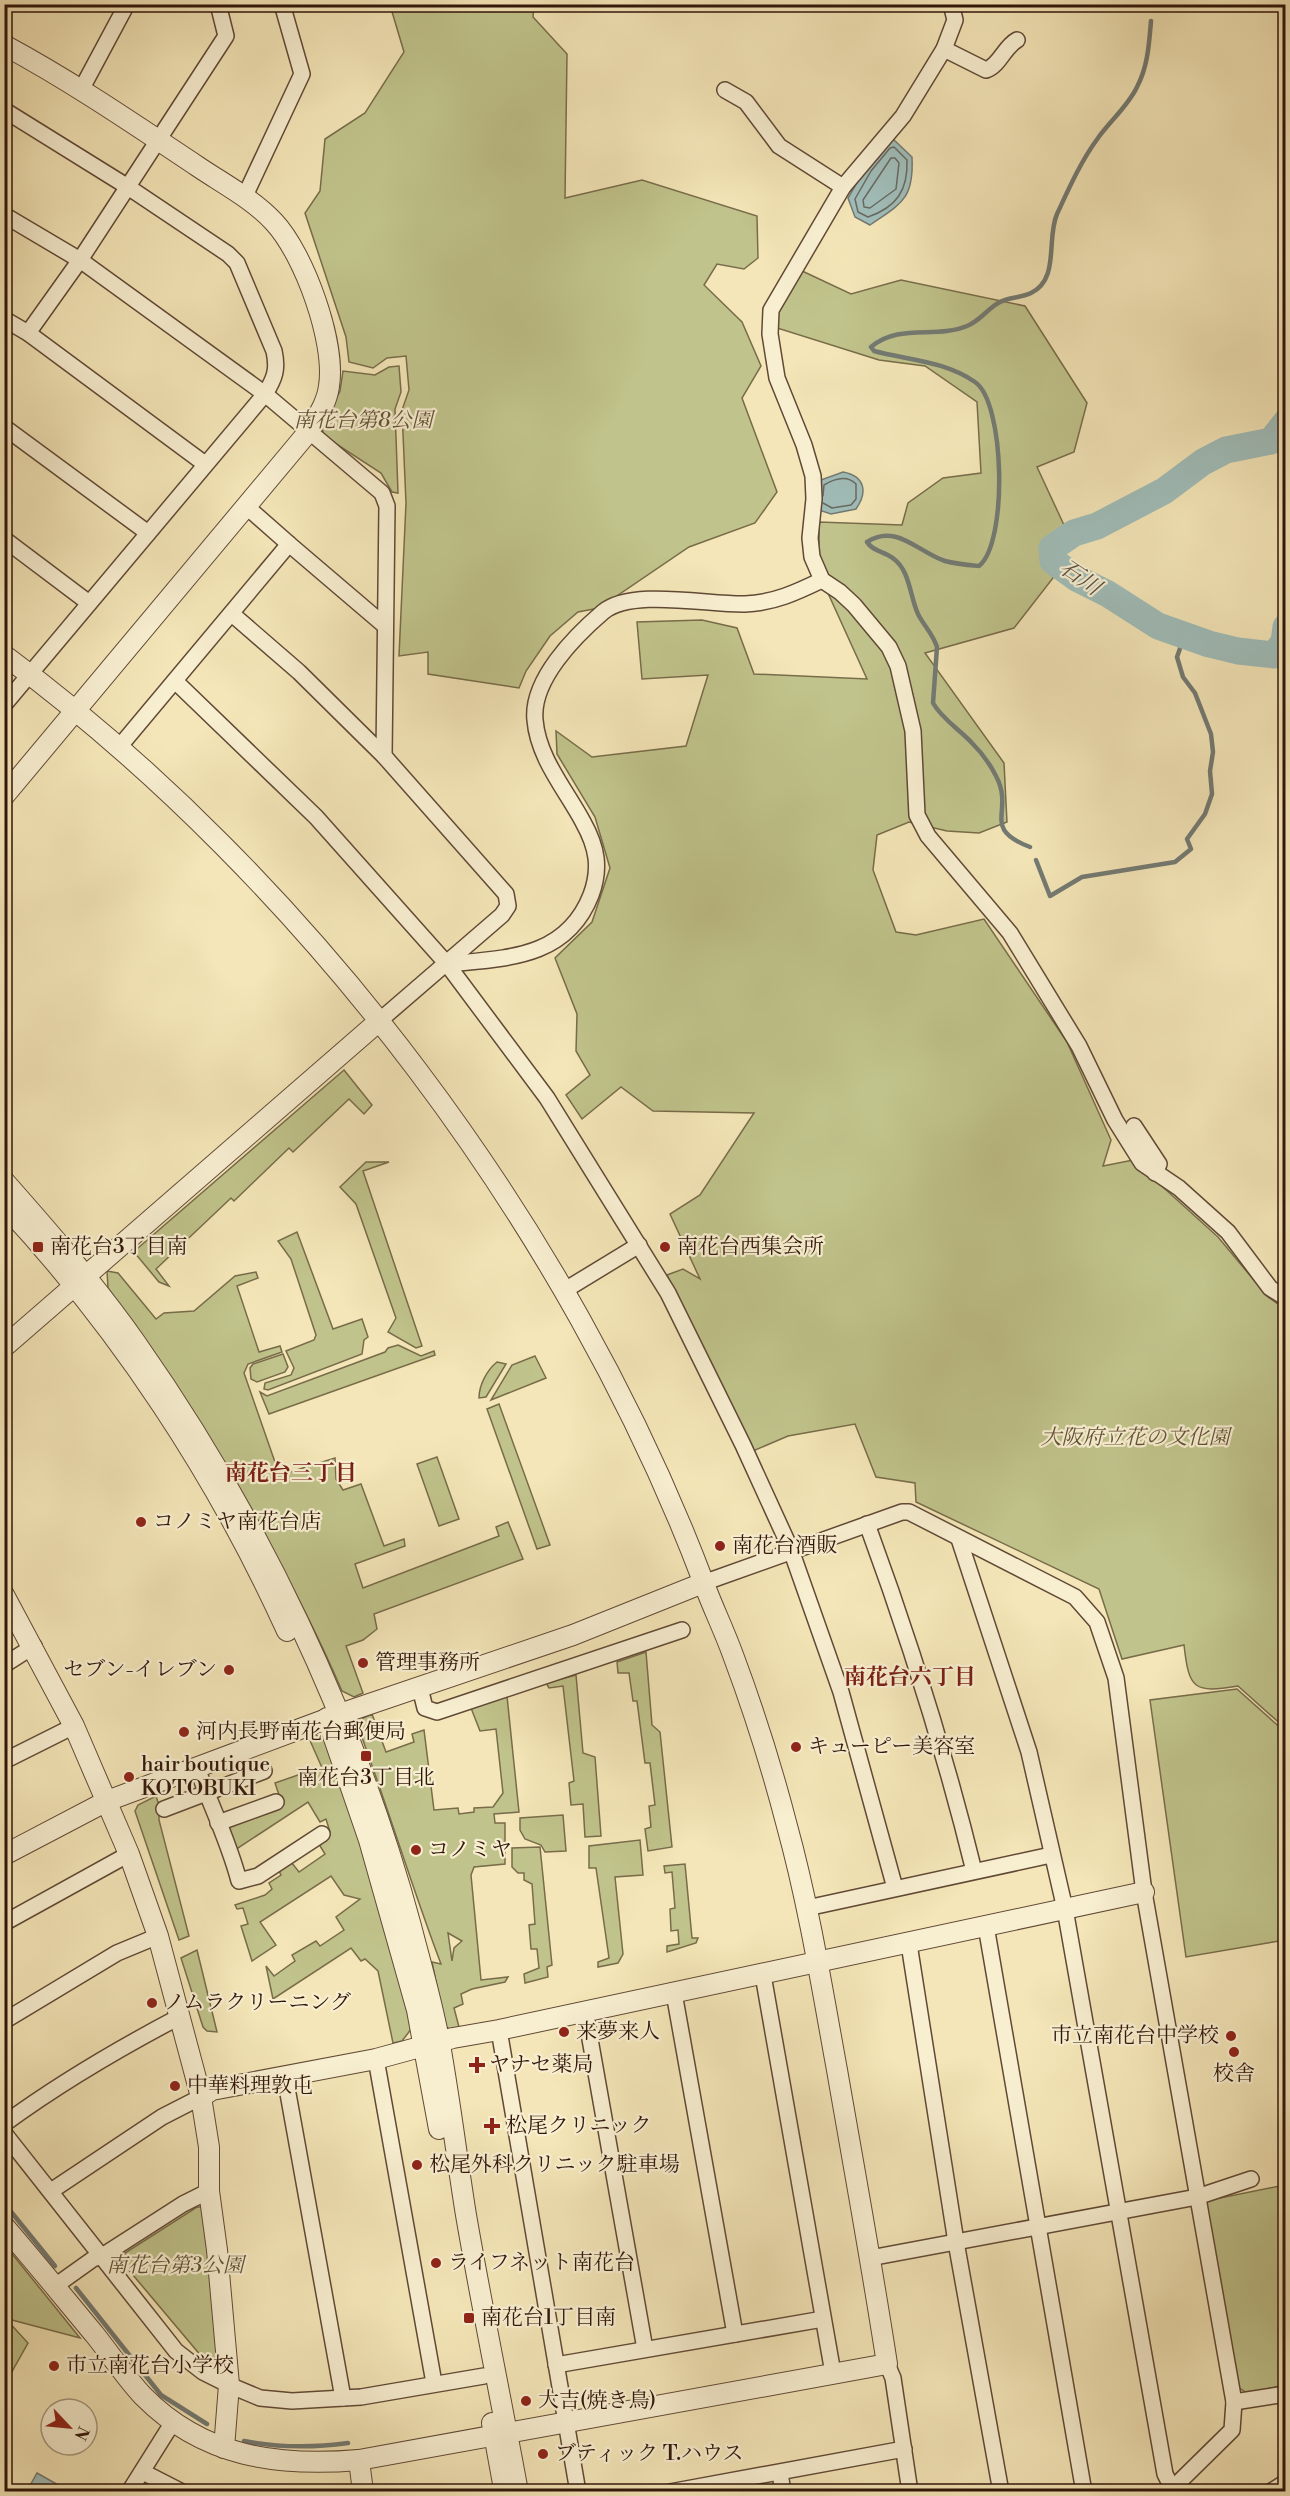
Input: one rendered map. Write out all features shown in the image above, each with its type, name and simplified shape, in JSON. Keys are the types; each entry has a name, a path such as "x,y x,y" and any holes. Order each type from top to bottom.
{"street":[{"path":"81,90 127,4"},
{"path":"28,333 80,260 226,36 218,4"},
{"path":"244,198 302,74 282,4"},
{"path":"949,7 955,20 944,49 903,116 843,187 771,310 770,326 777,378 804,445 813,476 814,499 810,538 812,557 822,580 854,605 889,647 898,666 913,731 917,815 928,836 1010,933 1079,1047 1115,1120 1142,1163 1179,1188 1228,1232 1270,1288 1286,1298"},
{"path":"944,49 986,70 994,66 1011,44 1017,40"},
{"path":"4,45 81,90 158,140 244,198 273,221 296,254 328,344 331,364 329,388 322,409 309,431 4,796"},
{"path":"725,90 746,102 779,146 843,187"},
{"path":"4,110 128,187 228,254 237,263 274,351 277,366 275,378 265,394 4,705"},
{"path":"4,215 80,260 265,394 382,493 387,506 384,756"},
{"path":"4,319 28,333 205,464"},
{"path":"4,428 148,533"},
{"path":"247,507 384,625"},
{"path":"4,539 89,603"},
{"path":"120,746 289,544"},
{"path":"447,964 536,951 559,940 570,931 588,902 597,879 595,849 583,822 551,768 534,719 545,679 575,638 605,610 634,600 746,604 784,598 822,580"},
{"path":"4,1347 82,1282 447,964 502,915 508,906 506,894 384,756 299,672 232,614"},
{"path":"4,655 30,673 120,746 193,816 321,952 378,1022 486,1166 565,1290 644,1440 678,1515 733,1655 761,1736 787,1826 807,1908 817,1962 887,2364 893,2378 910,2492"},
{"path":"175,681 316,817 447,964 547,1098 668,1293 693,1341 791,1550 841,1692 895,1888"},
{"path":"1134,1126 1159,1164 1155,1173"},
{"path":"4,1180 82,1282 164,1383 223,1479 276,1574 381,1829 411,1925 484,2376 518,2492"},
{"path":"4,1204 82,1282"},
{"path":"565,1290 639,1245"},
{"path":"4,1855 107,1801 333,1717 573,1635 703,1582 902,1512 909,1512 1075,1597 1097,1622 1116,1678 1144,1892 1234,2402 1232,2430 1172,2491 1165,2474 1065,1909 1029,1752 959,1539"},
{"path":"867,1524 921,1678 950,1773 974,1871"},
{"path":"4,1596 34,1646 74,1726 129,1854 158,1936 201,2097 209,2147 209,2191 217,2250 229,2385 224,2448"},
{"path":"420,1688 425,1708 437,1712 682,1630"},
{"path":"4,1665 34,1646"},
{"path":"4,1761 74,1726"},
{"path":"197,1768 218,1823 229,1843 239,1881 258,1876 322,1834"},
{"path":"164,1809 264,1771"},
{"path":"218,1823 276,1802"},
{"path":"4,1923 129,1854"},
{"path":"807,1908 1051,1855"},
{"path":"51,2191 162,2117 212,2090 376,2059 585,2011 909,1944 1144,1892"},
{"path":"986,1926 1084,2492"},
{"path":"4,2022 117,1953 158,1936"},
{"path":"909,1944 956,2242 1001,2492"},
{"path":"763,1975 833,2373"},
{"path":"674,1993 735,2334"},
{"path":"585,2011 645,2349"},
{"path":"4,2124 44,2095 109,2054 179,2017"},
{"path":"499,2031 578,2492"},
{"path":"432,2045 467,2219 500,2433 504,2492"},
{"path":"376,2059 434,2383"},
{"path":"285,2077 343,2398"},
{"path":"4,2133 176,2351 203,2373 260,2398 292,2401 343,2398 484,2376"},
{"path":"870,2258 1197,2197 1251,2179"},
{"path":"55,2286 93,2259 102,2256 183,2204 209,2191"},
{"path":"4,2226 143,2396 173,2422 224,2448 279,2462 315,2464 359,2460 887,2364"},
{"path":"556,2365 823,2319"},
{"path":"1234,2402 1286,2394"},
{"path":"129,2492 144,2472 173,2422"},
{"path":"670,2492 780,2474 904,2449"},
{"path":"359,2460 363,2492"},
{"path":"144,2472 182,2492"},
{"path":"780,2474 783,2492"},
{"path":"1270,2492 1286,2482"}],"green space":[{"path":"390,5 534,5 533,17 567,54 565,198 642,180 757,216 758,258 744,269 717,264 704,285 742,322 761,366 742,398 777,492 755,523 689,547 599,608 578,612 550,636 526,671 519,688 428,674 428,652 399,656 406,503 402,410 409,390 406,356 387,358 373,368 349,362 346,337 305,213 320,191 325,139 365,113 404,52"},
{"name":"大阪府立花の文化園","path":"800,270 851,294 901,280 1025,306 1087,403 1074,452 1037,467 1064,525 1053,578 1014,628 925,653 1004,763 1007,822 979,833 947,831 909,822 877,835 873,870 896,932 916,935 984,919 1067,1042 1111,1140 1103,1166 1133,1160 1218,1237 1268,1297 1285,1309 1285,1728 1238,1686 1212,1689 1196,1685 1188,1671 1184,1645 1122,1659 1099,1589 916,1502 915,1483 876,1477 855,1424 788,1436 753,1451 667,1275 683,1269 700,1279 670,1214 700,1195 754,1113 653,1111 621,1087 582,1119 566,1095 590,1075 576,1051 577,1014 555,958 592,922 610,868 595,817 557,754 556,731 592,757 686,746 708,675 642,679 637,622 702,620 737,628 754,674 867,679 822,580 819,563 819,522 902,525 908,503 943,478 981,473 977,402 925,366 879,360 774,327 776,309"},
{"name":"南花台第8公園","path":"399,366 401,392 395,409 398,493 392,492 381,473 324,436 322,428 340,391 343,371 375,375 389,367"},
{"path":"344,1070 372,1105 364,1114 349,1099 293,1152 289,1148 234,1201 231,1198 156,1269 169,1286 159,1282 134,1252"},
{"path":"366,1162 389,1162 363,1171 422,1346 416,1348 388,1332 396,1318 356,1204 340,1187"},
{"path":"297,1232 333,1329 362,1319 368,1337 364,1340 362,1354 268,1390 264,1389 265,1383 291,1375 294,1368 286,1351 314,1340 316,1335 291,1259 278,1241"},
{"path":"107,1271 118,1273 156,1319 164,1313 194,1311 235,1276 256,1272 258,1278 237,1286 259,1352 280,1346 282,1352 248,1364 244,1373 276,1465 287,1473 335,1458 336,1479 343,1490 361,1484 384,1546 404,1539 405,1546 355,1564 363,1588 499,1536 496,1527 508,1522 523,1559 374,1614 377,1629 363,1640 346,1646 363,1693 354,1697 342,1691 292,1585 264,1534 173,1385 108,1288"},
{"path":"398,1345 421,1356 434,1351 435,1355 269,1414 260,1392 267,1396 385,1352 388,1348"},
{"path":"283,1354 288,1367 285,1372 257,1382 251,1379 250,1368 253,1364"},
{"path":"535,1356 546,1378 491,1400 512,1365"},
{"path":"497,1362 506,1364 486,1397 479,1398 484,1378"},
{"path":"499,1404 550,1545 537,1549 487,1409"},
{"path":"437,1457 459,1519 439,1526 417,1464"},
{"path":"646,1652 652,1725 660,1732 672,1847 648,1851 645,1829 651,1827 649,1806 655,1805 650,1763 645,1763 637,1701 633,1701 629,1673 618,1673 617,1662"},
{"path":"576,1675 583,1753 595,1757 601,1836 585,1837 583,1804 571,1805 569,1783 574,1781 563,1686 549,1688 546,1683"},
{"path":"1237,1689 1285,1732 1285,1940 1186,1957 1150,1700"},
{"path":"507,1696 519,1812 494,1814 495,1823 505,1823 505,1864 474,1867 471,1875 481,1980 508,1977 505,1982 472,1989 461,1994 463,2004 454,2008 459,2027 454,2030 445,2027 432,1962 441,1964 357,1724 372,1714 386,1752 414,1742 412,1734 424,1730 434,1810 458,1808 459,1814 474,1812 474,1808 493,1807 503,1793 496,1729 480,1731 471,1708","holes":["448,1933 462,1941 454,1948 452,1961"]},
{"path":"313,1734 324,1738 355,1821 412,2028 402,2041 393,2043 378,1971 365,1959 361,1961 351,1948 273,1999 266,1966 274,1976 295,1961 292,1955 316,1941 320,1946 344,1930 336,1917 360,1899 344,1895 331,1876 260,1922 276,1945 252,1961 241,1926 248,1924 243,1908 237,1909 235,1905 265,1895 272,1889 269,1883 281,1875 277,1867 292,1863 299,1872 325,1854 317,1841 330,1832 326,1819 320,1822 308,1802 235,1850 229,1826 282,1804 275,1783 318,1768 323,1770 308,1736"},
{"path":"156,1796 159,1805 159,1820 189,1936 179,1940 135,1811 138,1805"},
{"path":"563,1815 566,1851 545,1852 541,1845 525,1839 520,1830 520,1818"},
{"path":"640,1840 643,1875 615,1877 623,1954 618,1963 598,1967 598,1962 609,1958 596,1868 589,1868 589,1846"},
{"path":"540,1847 552,1965 547,1967 548,1977 525,1983 524,1974 539,1968 537,1949 531,1949 529,1925 535,1924 532,1884 524,1880 524,1873 518,1873 512,1867 512,1848"},
{"path":"685,1864 692,1938 698,1938 696,1943 667,1952 667,1946 679,1944 678,1930 671,1931 670,1909 675,1908 672,1872 665,1873 664,1866"},
{"path":"197,1950 217,2032 207,2031 203,2027 181,1958"},
{"path":"1285,2185 1285,2385 1247,2393 1238,2387 1205,2201"},
{"name":"南花台第3公園","path":"197,2207 205,2207 219,2350 214,2359 202,2357 122,2262 125,2253"},
{"path":"5,2245 80,2338 12,2320 5,2312"},
{"path":"5,2318 28,2343 5,2384"}],"water":[{"path":"891,137 912,157 911,182 908,191 898,205 870,225 855,217 848,198 866,167"},
{"path":"843,472 856,477 862,486 862,497 856,509 831,514 816,509 818,481"},
{"path":"37,2473 69,2491 27,2491"}],"waterway":[{"path":"1149,4 1152,10"},
{"path":"1030,847 1015,840 1006,833 1002,826 1001,789 988,763 933,703 937,647 918,614 907,577 894,559 872,548 867,542 878,537 897,537 945,561 979,566 988,552 995,530 998,503 997,443 992,416 985,395 975,382 963,375 939,365 874,351 871,347 893,335 955,330 967,326 1000,302 1027,295 1040,287 1049,268 1052,235 1057,214 1071,185 1092,147 1129,101 1141,79 1147,55 1151,21"},
{"name":"石川","path":"1286,422 1271,441 1226,450 1203,462 1164,491 1097,526 1074,533 1052,548 1053,561 1078,579 1108,594 1158,626 1209,644 1238,651 1274,655 1284,642 1286,627"},
{"path":"1036,860 1050,896 1082,877 1175,862 1191,849 1187,839 1205,814 1212,794 1210,771 1213,752 1211,734 1195,693 1183,677 1177,657 1184,637"},
{"path":"4,2203 55,2266"},
{"path":"76,2288 161,2395 207,2424"},
{"path":"244,2441 296,2446 348,2443"}],"place":[{"name":"南花台3丁目南","path":"38,1247"},
{"name":"南花台西集会所","path":"665,1247"},
{"name":"コノミヤ南花台店","path":"141,1522"},
{"name":"南花台酒販","path":"720,1546"},
{"name":"管理事務所","path":"363,1663"},
{"name":"セブン-イレブン","path":"229,1670"},
{"name":"河内長野南花台郵便局","path":"184,1732"},
{"name":"キューピー美容室","path":"796,1747"},
{"name":"南花台3丁目北","path":"366,1756"},
{"name":"hair boutique KOTOBUKI","path":"129,1777"},
{"name":"コノミヤ","path":"416,1850"},
{"name":"ノムラクリーニング","path":"152,2003"},
{"name":"来夢来人","path":"564,2032"},
{"name":"市立南花台中学校","path":"1231,2036"},
{"name":"校舎","path":"1234,2052"},
{"name":"ヤナセ薬局","path":"477,2065"},
{"name":"中華料理敦屯","path":"175,2086"},
{"name":"松尾クリニック","path":"492,2126"},
{"name":"松尾外科クリニック駐車場","path":"417,2165"},
{"name":"ライフネット南花台","path":"436,2263"},
{"name":"南花台1丁目南","path":"469,2318"},
{"name":"市立南花台小学校","path":"54,2366"},
{"name":"大吉(焼き鳥)","path":"526,2401"},
{"name":"ブティック T.ハウス","path":"543,2454"}],"district":[{"name":"南花台三丁目","path":"291,1473"},
{"name":"南花台六丁目","path":"910,1677"}]}
